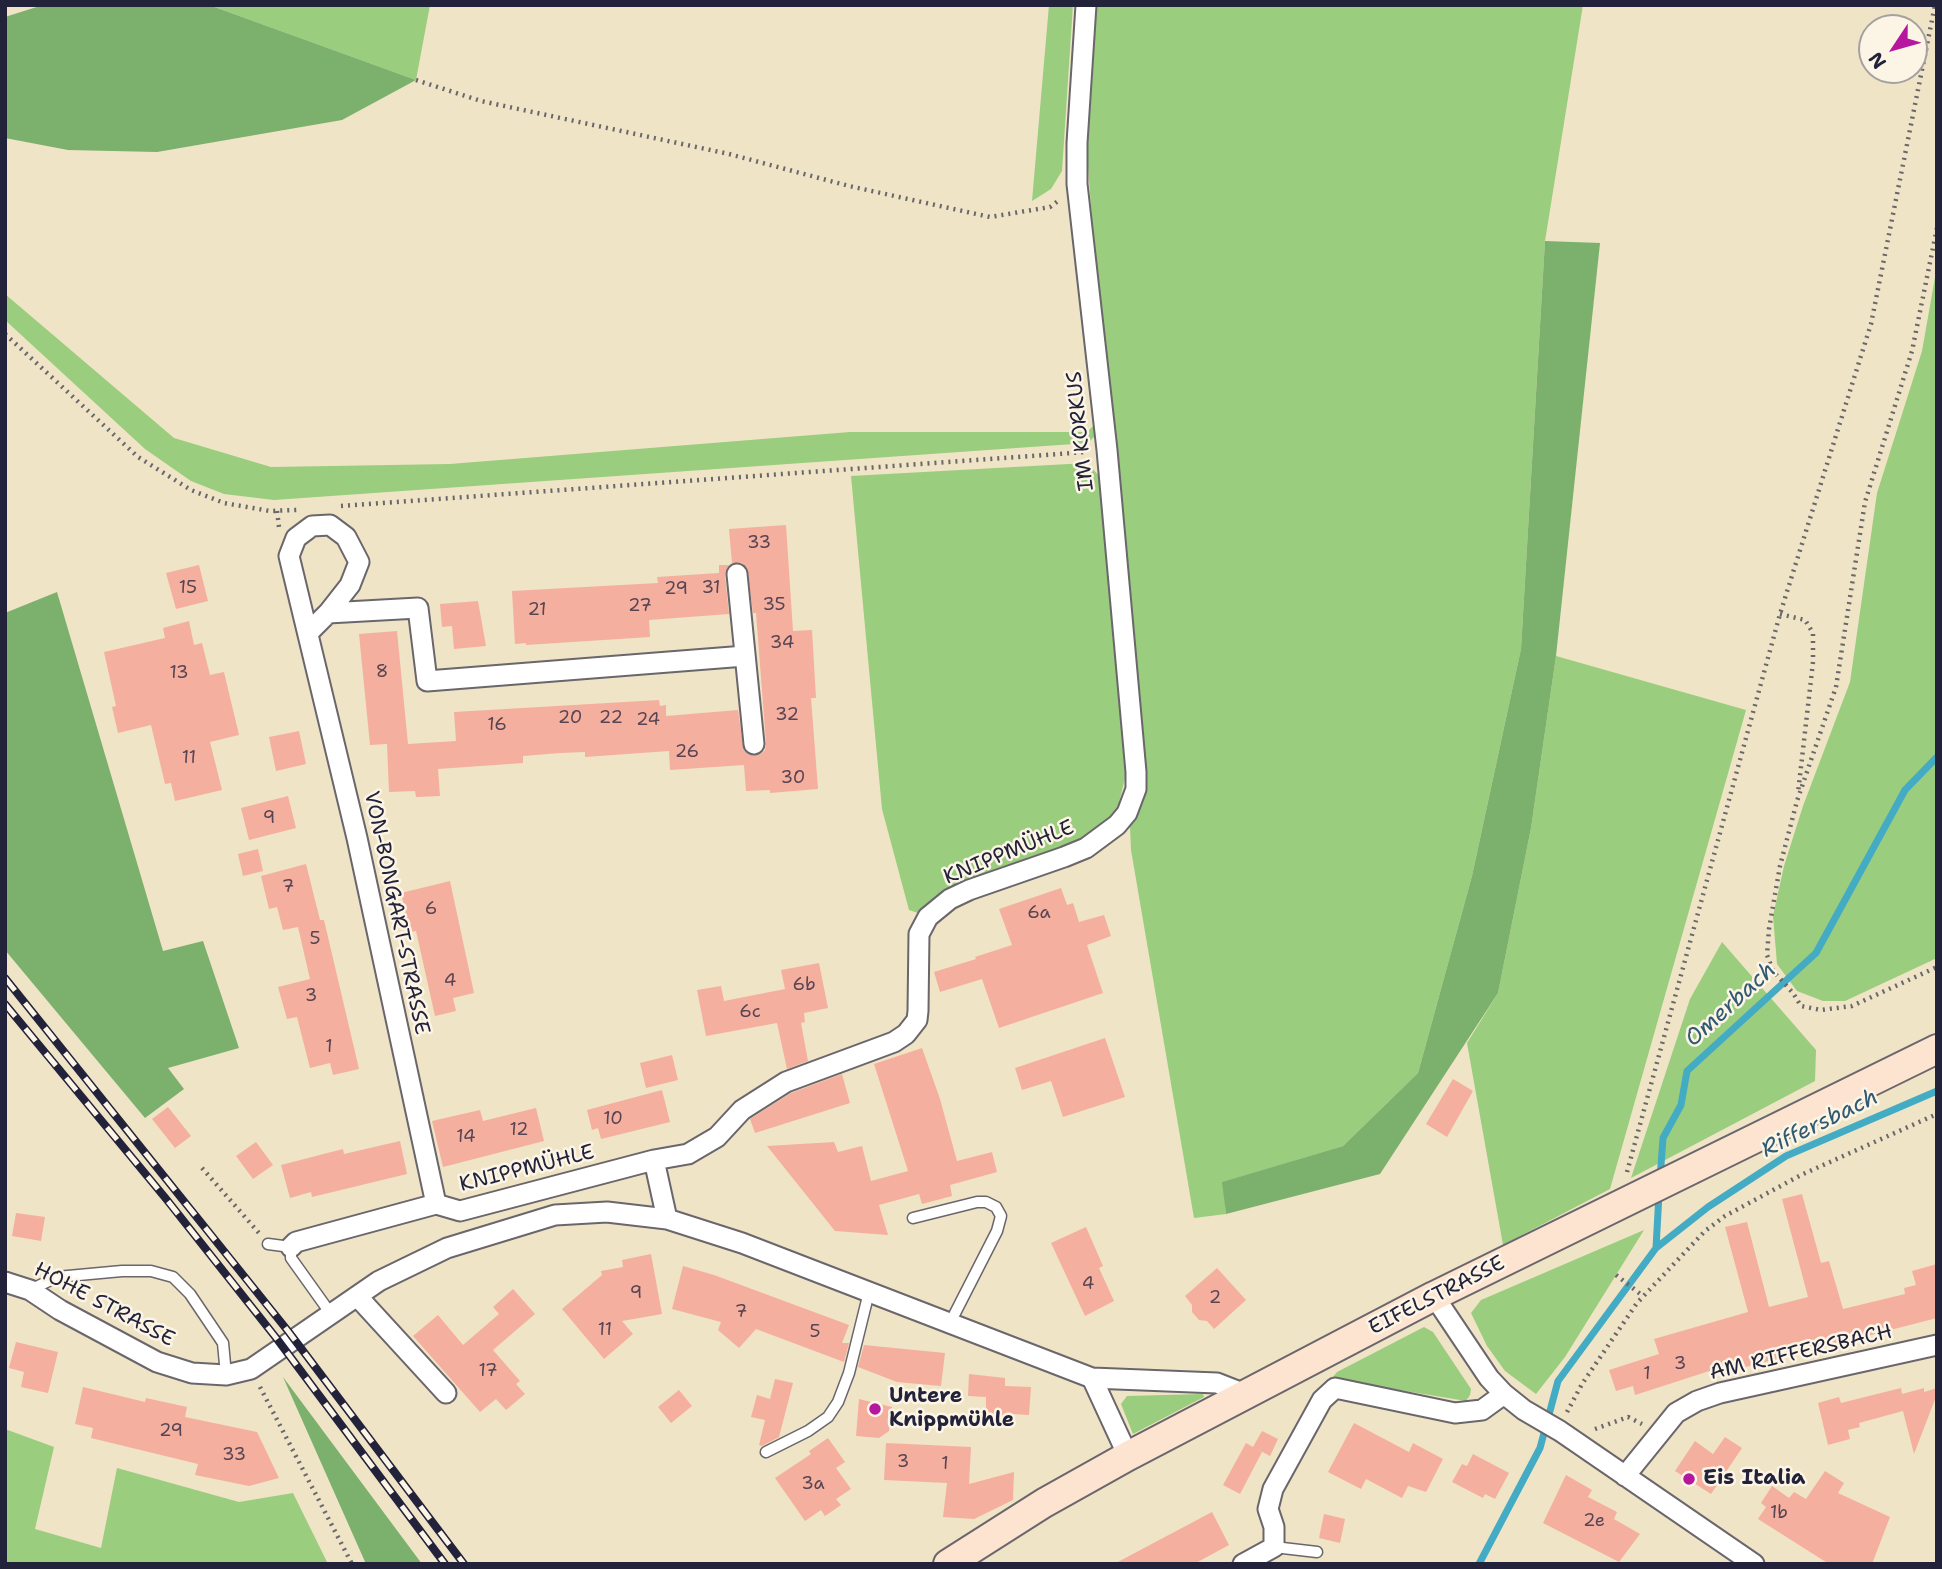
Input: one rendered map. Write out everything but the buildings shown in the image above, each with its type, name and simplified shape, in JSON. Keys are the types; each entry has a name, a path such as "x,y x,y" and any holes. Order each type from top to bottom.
{"main road":[{"name":"EIFELSTRASSE","path":"948,1564 1044,1503 1245,1394 1434,1296 1937,1049"}],"street":[{"name":"IM KORKUS","path":"1086,5 1077,184 1107,450 1136,772 1136,789 1126,813 1117,825 1099,838"},
{"name":"VON-BONGART-STRASSE","path":"307,633 328,613 350,585 359,562 346,537 330,525 312,526 296,538 289,556 307,633 357,838 436,1204"},
{"path":"737,574 754,744"},
{"path":"328,613 418,608 426,681 745,656"},
{"name":"KNIPPMÜHLE","path":"291,1247 296,1242 436,1204 460,1211 654,1160 688,1154 717,1137 742,1110 786,1082 894,1042 906,1034 917,1020 919,934 928,918 950,899 1086,848 1099,838"},
{"path":"654,1160 667,1219"},
{"path":"331,1314 379,1281 447,1248 555,1215 607,1212 667,1219 742,1243 1093,1378 1217,1383 1245,1394"},
{"name":"HOHE STRASSE","path":"5,1282 30,1290 60,1310 157,1362 192,1373 226,1375 251,1369 331,1314"},
{"path":"357,1296 446,1393"},
{"path":"1434,1296 1489,1378 1504,1394 1744,1561"},
{"name":"AM RIFFERSBACH","path":"1625,1476 1676,1413 1697,1401 1720,1393 1937,1345"},
{"path":"1093,1378 1128,1456"},
{"path":"1243,1564 1274,1547 1274,1527 1268,1508 1273,1489 1322,1400 1335,1388 1455,1413 1482,1410 1504,1394"}],"lane":[{"path":"913,1218 977,1202 986,1202 996,1207 1001,1216 997,1231 950,1323"},
{"path":"268,1244 291,1247 292,1258 331,1314"},
{"path":"30,1290 57,1277 122,1271 151,1271 173,1277 190,1294 223,1343 226,1375"},
{"path":"766,1452 808,1432 828,1417 838,1402 849,1373 869,1292"},
{"path":"1274,1547 1317,1552"}],"path":[{"path":"1628,1201 1780,614 1871,324 1935,5"},
{"path":"416,79 481,101 716,150 849,186 990,217 1050,207 1077,184"},
{"path":"1937,228 1912,351 1865,502 1836,687 1797,801 1780,866 1769,929 1768,955 1773,971 1801,1006 1821,1010 1852,1006 1937,967"},
{"path":"5,334 138,457 191,490 224,503 270,511 305,509"},
{"path":"332,507 1107,450"},
{"path":"1780,614 1805,620 1813,633 1811,686 1797,801"},
{"path":"1565,1434 1582,1384 1643,1296 1705,1231 1725,1216 1801,1175 1937,1114"},
{"path":"202,1168 268,1244"},
{"path":"1616,1275 1643,1296"},
{"path":"251,1369 352,1564"},
{"path":"1565,1434 1628,1417 1658,1433"}],"green space":[{"path":"43,5 209,5 416,80 342,120 157,152 68,150 5,138 5,17"},
{"path":"209,5 430,5 416,80"},
{"path":"1049,5 1073,5 1062,171 1051,189 1032,201"},
{"path":"1091,5 1583,5 1545,241 1521,649 1472,876 1418,1073 1343,1146 1223,1182 1226,1214 1194,1218 1131,850 1130,827 1136,815 1084,112"},
{"path":"1545,241 1600,243 1556,656 1531,828 1498,993 1380,1174 1226,1214 1222,1182 1343,1146 1418,1073 1472,876 1521,649"},
{"path":"1937,266 1937,958 1845,1001 1823,1001 1797,991 1777,964 1773,916 1784,866 1803,806 1850,682 1877,493 1922,351"},
{"path":"5,294 174,438 271,467 450,464 850,432 1087,432 1096,423 1096,435 1088,443 274,500 224,494 191,481 145,449 5,320"},
{"path":"1087,463 1105,482 1127,770 1118,807 1097,834 918,913 909,910 882,809 851,476"},
{"path":"57,592 163,951 203,941 239,1048 168,1068 184,1089 145,1118 5,950 5,613"},
{"path":"1556,656 1746,710 1610,1189 1503,1245 1467,1043 1498,993 1531,828"},
{"path":"1722,942 1816,1050 1815,1081 1631,1178 1690,999"},
{"path":"1644,1230 1565,1357 1536,1394 1505,1371 1487,1346 1471,1313 1481,1300"},
{"path":"1424,1327 1433,1332 1471,1389 1466,1401 1333,1377 1337,1372"},
{"path":"283,1377 422,1564 366,1564"},
{"path":"1203,1394 1204,1397 1133,1434 1121,1404 1127,1396"},
{"path":"5,1429 54,1447 35,1529 101,1548 117,1468 239,1502 293,1493 328,1564 5,1564"}],"waterway":[{"name":"Omerbach","path":"1660,1179 1663,1138 1681,1105 1687,1071 1816,953 1905,790 1937,757"},
{"name":"Riffersbach","path":"1656,1248 1708,1207 1786,1156 1937,1091"},
{"name":"Omerbach","path":"1479,1564 1540,1448 1558,1381 1656,1248 1659,1194"}],"railway":[{"path":"5,978 288,1331 464,1564"},
{"path":"5,1004 167,1200 277,1339 445,1564"}],"place":[{"name":"Untere Knippmühle","path":"875,1409"},
{"name":"Eis Italia","path":"1689,1479"}]}
